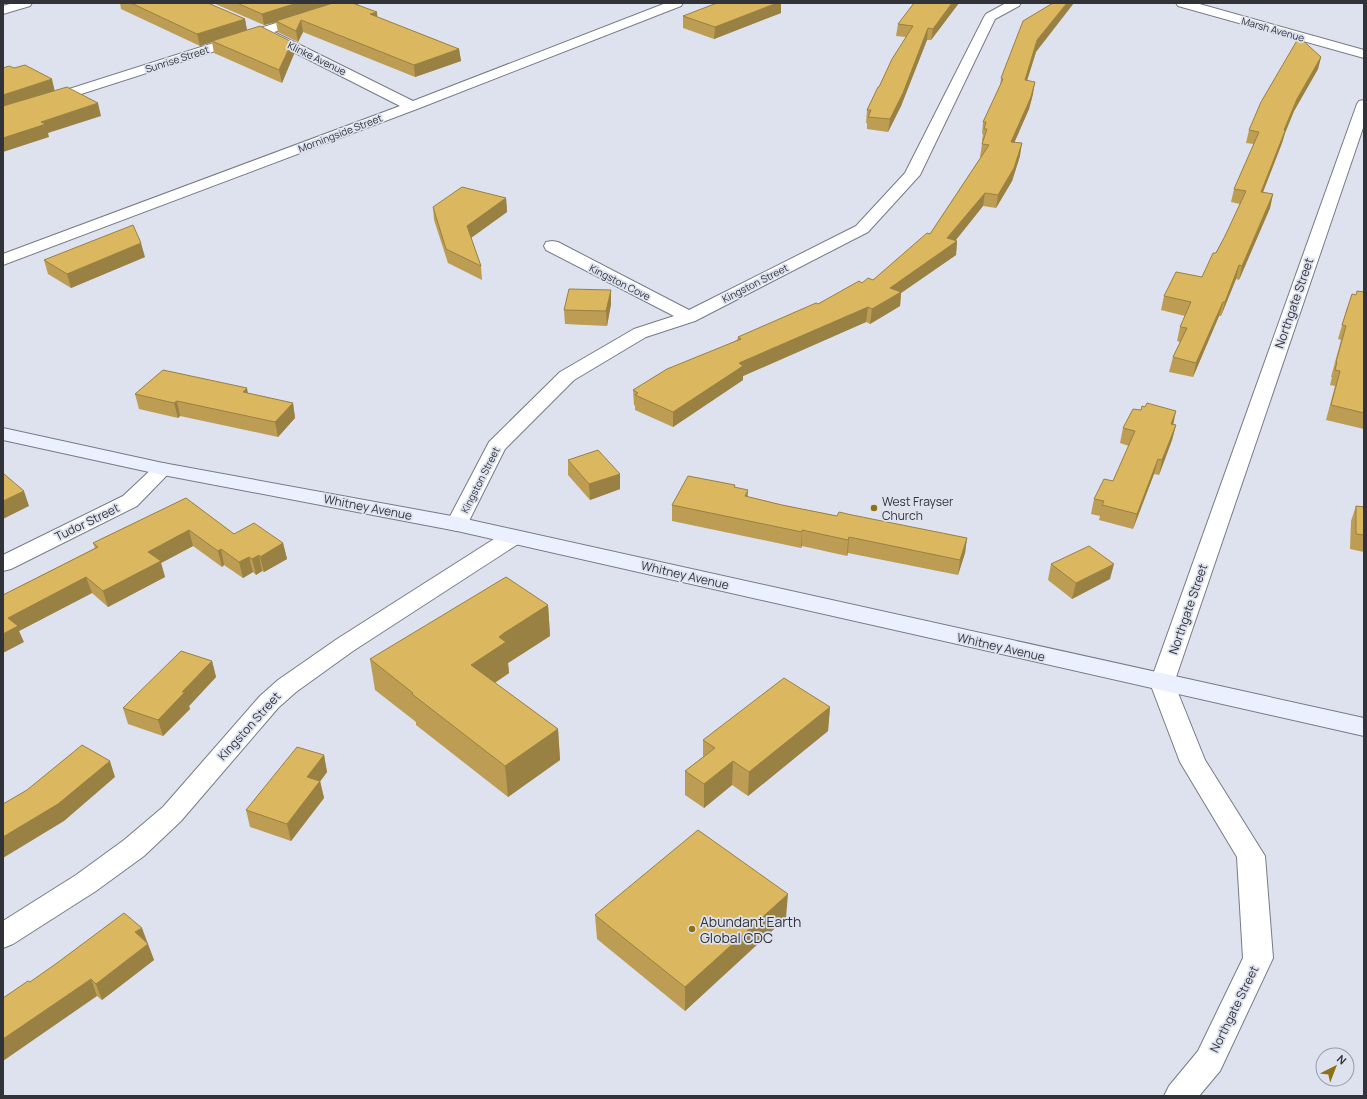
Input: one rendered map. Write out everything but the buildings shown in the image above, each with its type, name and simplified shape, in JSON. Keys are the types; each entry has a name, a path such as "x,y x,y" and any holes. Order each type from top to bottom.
{"main road":[{"name":"Whitney Avenue","path":"3,434 163,469 457,524 1364,727"}],"street":[{"path":"3,10 26,3"},
{"name":"Sunrise Street","path":"3,115 352,3"},
{"name":"Morningside Street","path":"3,260 412,106 676,3"},
{"name":"Kingston Street","path":"457,524 496,446 567,376 640,333 689,317 862,229 912,175 990,17 1015,3"},
{"name":"Marsh Avenue","path":"1182,3 1364,54"},
{"name":"Klinke Avenue","path":"242,22 412,106"},
{"name":"Northgate Street","path":"1180,1096 1209,1061 1258,958 1251,856 1194,762 1162,683 1364,104"},
{"name":"Kingston Cove","path":"552,246 689,317"},
{"name":"Tudor Street","path":"3,564 130,501 163,469"},
{"name":"Kingston Street","path":"3,936 86,884 134,848 172,814 269,702 287,686 338,649 513,537"}],"place":[{"name":"West Frayser Church","path":"874,508"},
{"name":"Abundant Earth Global CDC","path":"692,929"}]}
